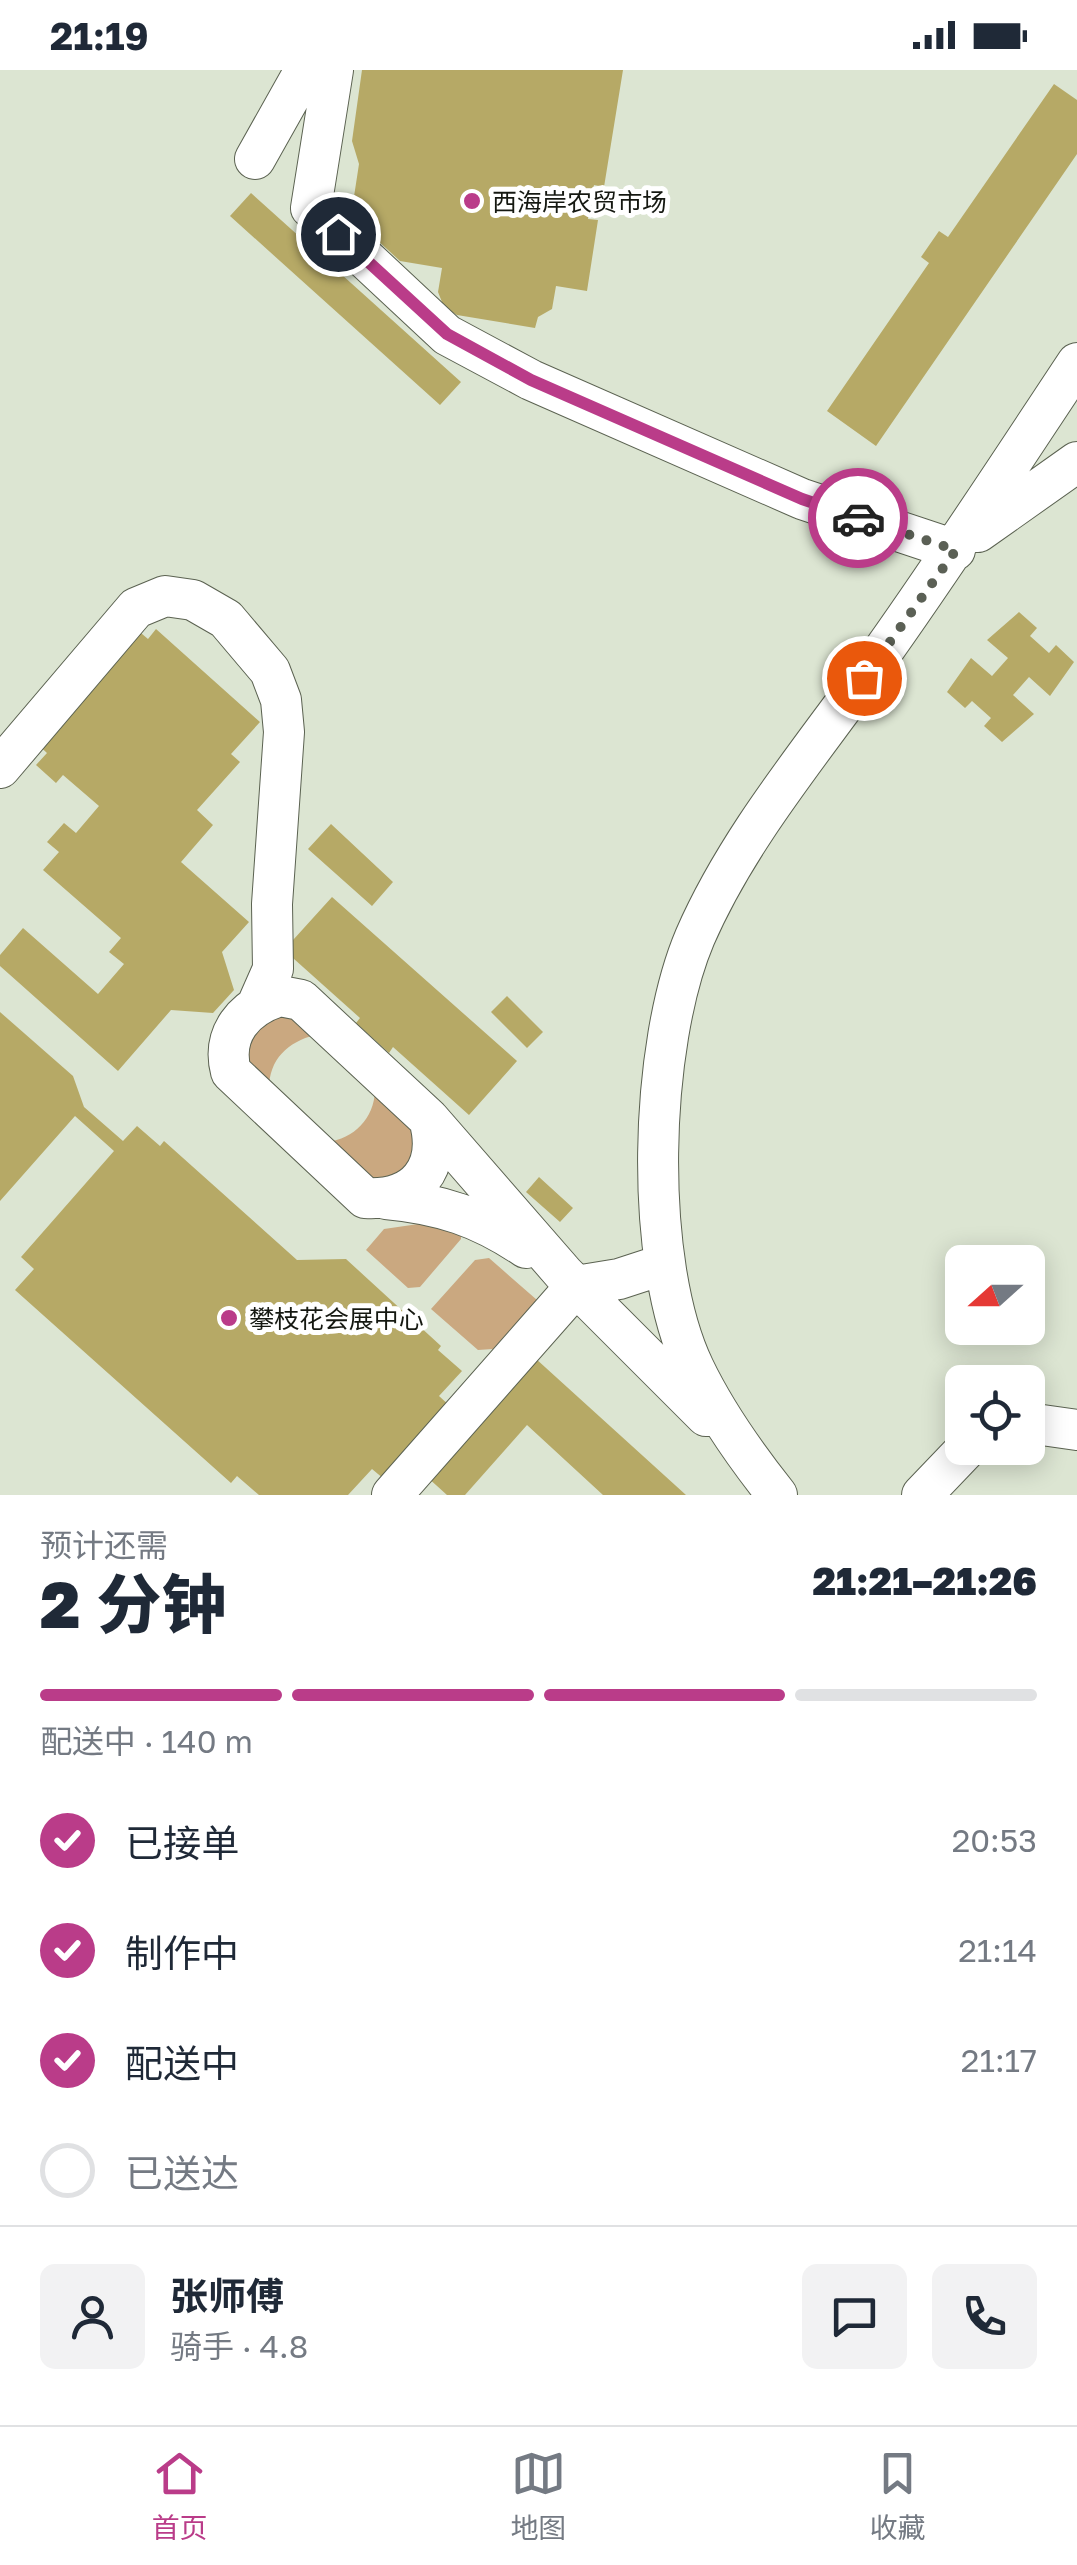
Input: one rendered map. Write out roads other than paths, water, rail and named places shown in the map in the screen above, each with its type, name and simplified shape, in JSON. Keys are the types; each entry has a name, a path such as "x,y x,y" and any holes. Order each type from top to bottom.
{"street":[{"path":"255,159 305,70"},
{"path":"333,70 312,208 447,334 531,380 802,499 956,550"},
{"path":"1008,508 1045,468 1077,363"},
{"path":"746,1456 693,1366 664,1264 658,1155 665,1044 695,938 749,838 956,550 1045,468 1048,414 1077,377"},
{"path":"1048,414 1077,386"},
{"path":"956,550 1077,444"},
{"path":"0,768 136,608 165,596 192,600 226,620 270,671 281,700 284,732 265,986 230,1033 226,1054 231,1072 366,1198 438,1204 487,1222 570,1280 619,1279 664,1264"},
{"path":"265,986 302,1000 429,1120 570,1280 746,1456 777,1495"},
{"path":"386,1199 409,1190 434,1161 436,1142 429,1120"},
{"path":"392,1495 570,1280"},
{"path":"1045,1425 1077,1430"},
{"path":"922,1495 951,1465"}],"place":[{"name":"西海岸农贸市场","path":"472,201"},
{"name":"攀枝花会展中心","path":"229,1318"}]}
